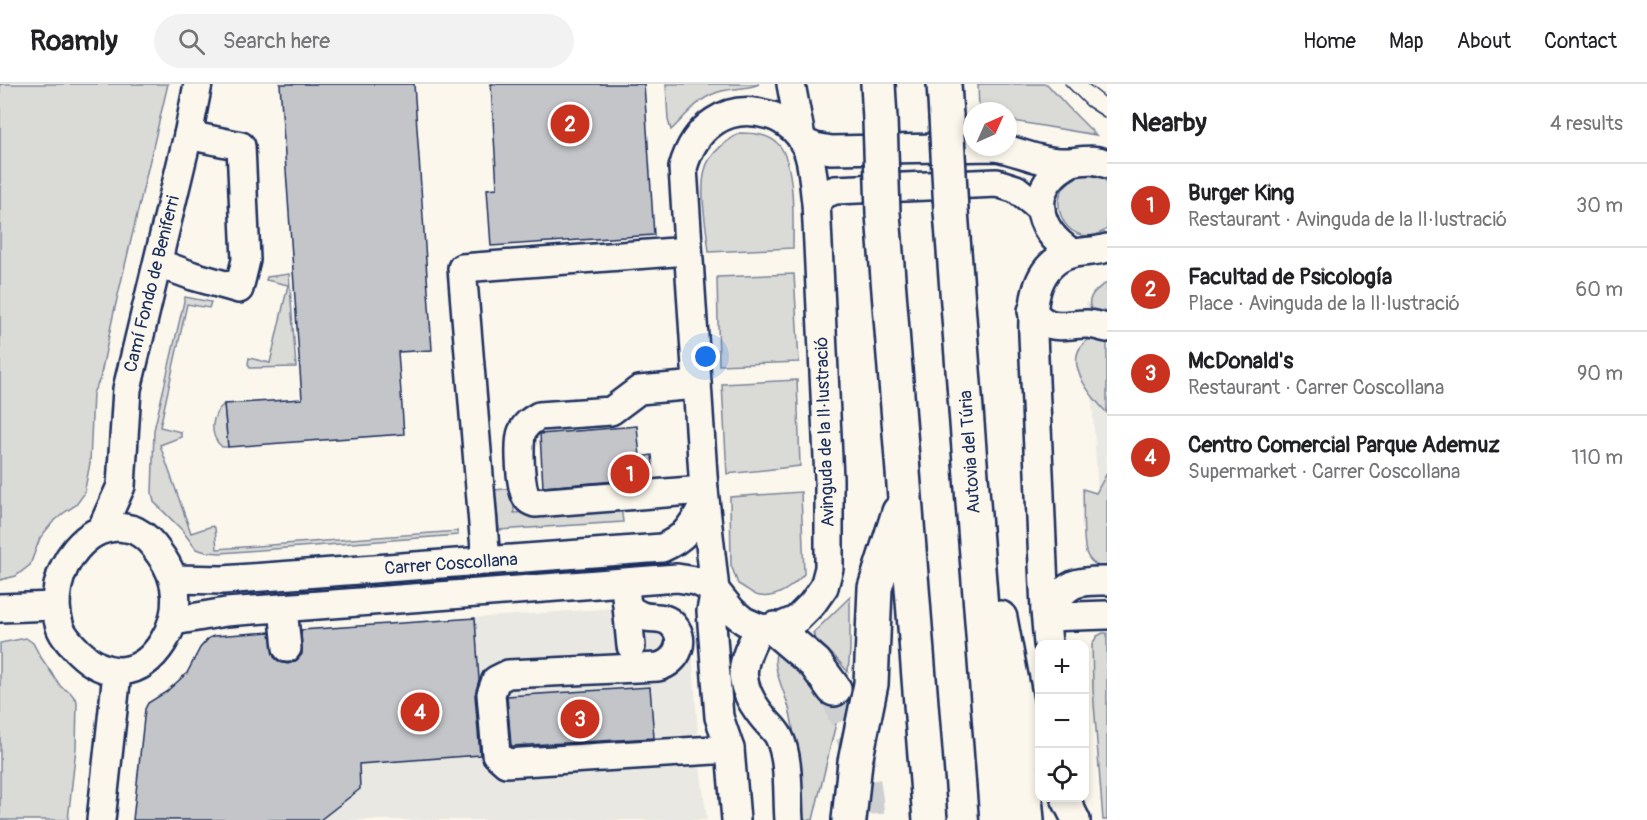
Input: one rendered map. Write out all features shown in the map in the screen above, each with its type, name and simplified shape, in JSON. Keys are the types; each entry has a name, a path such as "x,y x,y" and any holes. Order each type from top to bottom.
{"highway":[{"path":"878,84 883,214 930,820"},
{"name":"Autovia del Túria","path":"944,84 951,211 997,820"},
{"path":"970,454 1017,709 1027,820"},
{"path":"849,820 855,762 871,684 875,588 905,496"},
{"path":"767,628 815,663 834,689"}],"street":[{"name":"Camí Fondo de Beniferri","path":"102,528 121,486 127,389 188,135 198,84"},
{"path":"755,110 772,98 782,84"},
{"name":"Avinguda de la Il·lustració","path":"767,628 795,620 812,604 824,587 830,568 829,479 816,202 808,154 802,139 791,84"},
{"path":"736,820 730,749 719,717 711,611 716,590 705,496 688,251 683,168 688,151 699,135 713,122 727,114 755,110 785,122 802,139 815,147 831,150 995,147 1048,161 1072,162"},
{"path":"158,263 239,289 246,260 241,146 188,135"},
{"path":"1096,251 1063,247 1047,230 1040,203 1049,178 1059,168 1087,159 1107,164"},
{"path":"816,202 825,194 835,190 997,183 1016,189 1041,209"},
{"path":"486,561 462,268 688,251"},
{"path":"1048,640 1032,311 1034,297 1048,270 1064,256 1096,251"},
{"path":"1032,311 1041,321 1056,327 1088,324 1107,328"},
{"path":"697,385 639,390 611,411 539,416 530,420 520,438 522,489 526,498 535,503 705,496"},
{"name":"Camí Fondo de Beniferri","path":"121,486 136,531"},
{"name":"Carrer Coscollana","path":"175,579 223,580 662,548 678,541 690,530 705,496"},
{"path":"118,526 136,531 151,541 163,557 175,579 177,600 174,621 163,643 151,657 135,667 117,673 99,667 71,645 60,628 55,606 59,579 67,559 80,544 102,528 118,526"},
{"name":"Carrer Coscollana","path":"174,621 226,612 284,608 625,595 677,578 696,581 716,590"},
{"path":"1045,614 1072,584 1083,580 1107,581"},
{"path":"716,590 744,621 767,628 748,648 742,664 744,682 752,703 778,735 784,753 789,820"},
{"path":"625,595 640,617 662,618 674,626 679,638 679,648 671,662 658,667 508,674 496,680 491,694 496,754 506,763 730,749"},
{"path":"625,595 631,646"},
{"path":"0,608 55,606"},
{"path":"284,608 287,648"},
{"path":"1045,614 1107,615"},
{"path":"101,820 117,673"},
{"path":"1063,802 1063,820"},
{"path":"1065,802 1076,820"}],"shaded area":[{"path":"0,84 168,84 100,379 93,393 90,463 84,494 76,505 52,523 40,538 30,565 16,576 0,580"},
{"path":"666,84 759,84 722,91 706,97 671,130 668,120"},
{"path":"978,84 1047,84 1096,135 1017,122 1017,102 979,102"},
{"path":"740,133 768,137 782,150 787,162 792,192 793,248 709,252 703,192 705,169 719,148"},
{"path":"1089,175 1102,178 1107,182 1107,229 1091,235 1078,234 1067,226 1061,215 1059,202 1062,190 1072,180"},
{"path":"289,274 296,367 250,368 249,358 270,363 288,285 266,280 267,277"},
{"path":"794,274 799,362 719,365 717,277"},
{"path":"1107,283 1107,317 1093,311 1090,302 1095,291"},
{"path":"185,297 211,302 209,308 187,304 160,427 181,432 181,437 160,445 191,533 212,526 215,528 217,549 458,531 458,535 221,553 196,549 182,530 154,502 152,493 154,430"},
{"path":"1107,300 1107,591 1104,591 1086,302"},
{"path":"1091,338 1107,338 1107,413 1085,386 1077,365 1077,355 1081,346"},
{"path":"797,380 800,466 727,474 722,384"},
{"path":"224,404 228,447 222,447 213,431 216,414"},
{"path":"1107,473 1107,570 1094,564 1086,552 1083,489 1096,493"},
{"path":"513,488 514,513 621,506 623,522 499,530 495,490"},
{"path":"801,492 804,574 779,594 760,596 755,594 738,584 731,565 730,497"},
{"path":"850,597 848,672 815,638 813,633"},
{"path":"672,604 684,610 690,622 701,775 707,820 133,820 145,709 148,703 166,692 187,673 200,648 209,638"},
{"path":"1107,633 1107,820 1103,820 1093,691 1092,644 1097,636"},
{"path":"26,638 33,643 61,687 70,692 77,701 76,748 68,820 0,820 0,643"},
{"path":"783,651 825,694 837,719 813,820 799,820 792,722 775,660 776,654"}],"building":[{"path":"280,84 414,84 432,350 398,352 404,434 228,447 224,404 302,399"},
{"path":"491,84 644,84 654,235 491,246 487,189 497,188"},
{"path":"637,426 640,457 652,455 654,478 543,487 540,434"},
{"path":"475,618 479,680 475,695 480,755 359,764 360,789 320,820 133,820 145,709 148,703 166,692 187,673 200,648 209,638 270,632 274,657 288,664 297,660 302,654 301,630"},
{"path":"650,687 654,738 511,746 507,696"}],"tunnel":[{"path":"834,689 857,753 865,786 868,820"}],"tram line":[{"path":"1065,84 1087,106 1107,119"},
{"path":"1088,84 1107,99"}],"place":[{"name":"Facultad de Psicología","path":"570,124"},
{"name":"Burger King","path":"630,474"},
{"name":"Centro Comercial Parque Ademuz","path":"420,712"},
{"name":"McDonald's","path":"580,719"}]}
